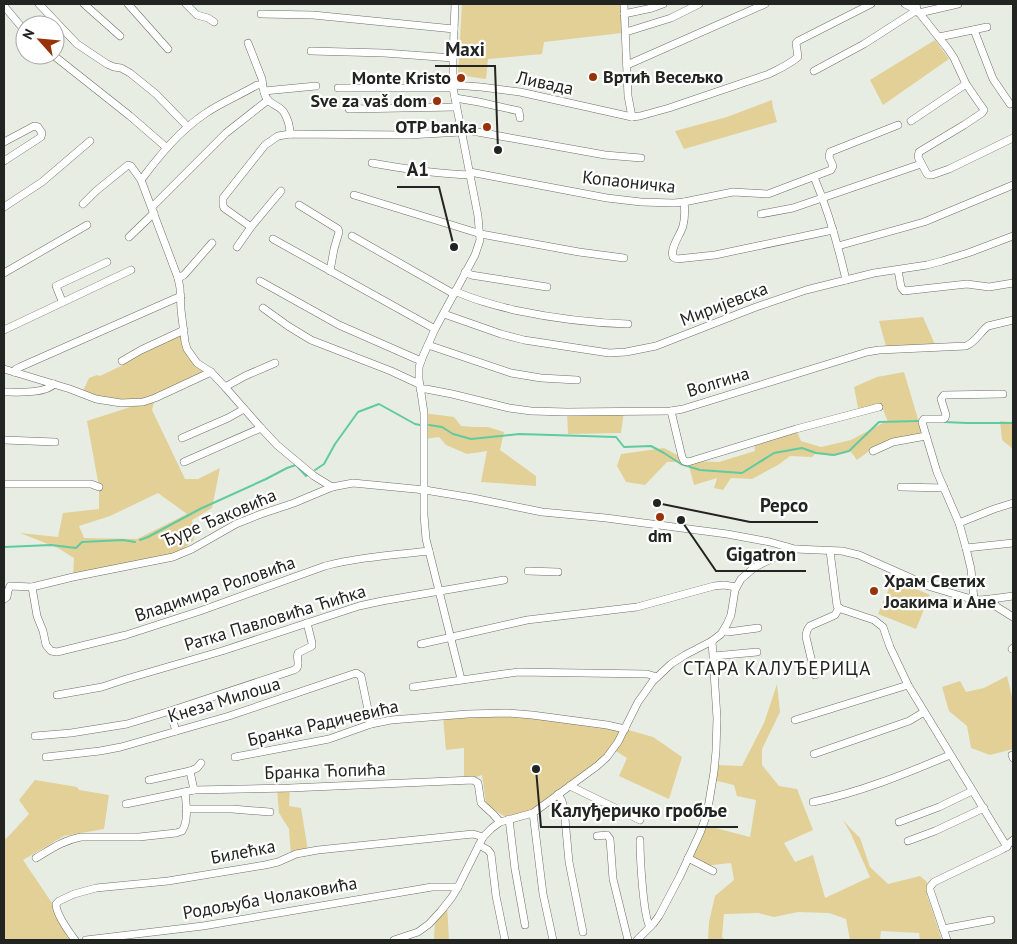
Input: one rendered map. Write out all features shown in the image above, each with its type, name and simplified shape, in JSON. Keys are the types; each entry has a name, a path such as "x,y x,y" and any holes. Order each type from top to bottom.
{"street":[{"path":"39,4 77,44 107,64 130,73 156,94 188,127"},
{"path":"84,4 120,36"},
{"path":"128,4 168,49"},
{"path":"186,4 197,15 214,22"},
{"path":"455,4 452,58 453,87 480,234 478,247 428,344 419,372 424,413 424,526 428,551 440,591 461,679"},
{"path":"624,4 628,96 632,117"},
{"path":"624,14 663,4"},
{"path":"626,32 670,18 699,4"},
{"path":"627,65 765,4"},
{"name":"Ливада","path":"338,88 482,86 520,92 632,117 640,116 769,74 798,57 796,43 798,41 871,4"},
{"path":"905,4 917,9 939,37 954,58 966,84 983,111 964,125 919,152 918,157 927,174 932,175 949,169 1013,138"},
{"path":"814,72 864,44 917,9 958,4"},
{"path":"4,6 15,19"},
{"path":"262,14 313,15 454,29"},
{"path":"939,37 987,27"},
{"path":"974,30 993,79 1010,104"},
{"path":"248,43 268,100 284,112 290,128 290,134"},
{"path":"311,51 384,53 452,58"},
{"path":"65,65 130,116 166,148"},
{"path":"141,180 166,148 188,127 206,113 257,84 263,88 316,86"},
{"path":"911,121 966,84"},
{"path":"455,98 519,111 520,118"},
{"path":"129,237 226,133 268,100"},
{"path":"349,109 456,107"},
{"name":"Копаоничка","path":"372,162 422,172 470,174 607,198 674,203 733,192 768,194 830,170 832,164 830,152 898,125"},
{"path":"4,142 34,126 38,127 42,134 41,137 4,161"},
{"path":"251,228 224,208 223,198 265,145 278,136 290,134 408,135 461,131 605,155 641,158"},
{"path":"4,207 42,182 90,141"},
{"path":"760,214 793,208 921,164"},
{"path":"83,204 128,165 131,166 141,180 178,278 187,349 197,363 211,372 277,445 314,476 332,487"},
{"path":"814,177 823,198 838,246 846,280"},
{"path":"838,246 937,218 1013,185"},
{"path":"237,247 281,191"},
{"path":"354,196 480,234 624,258"},
{"path":"684,202 684,221 672,252 673,257 677,259 715,255 833,230"},
{"path":"299,205 340,232 334,249 330,271"},
{"path":"4,273 87,224"},
{"path":"352,236 454,292 490,304 540,316 587,322 628,324"},
{"name":"Миријевска","path":"444,314 493,332 524,340 614,354 636,351 656,346 806,290 874,273 942,261 1013,236"},
{"path":"273,239 435,330"},
{"path":"178,278 184,275 212,243"},
{"path":"62,301 56,286 107,262"},
{"path":"4,330 131,270"},
{"path":"898,270 901,288 904,291 967,284 989,288 1013,283"},
{"path":"466,272 471,275 547,287"},
{"path":"260,281 339,325 421,361"},
{"path":"14,372 20,366 181,296"},
{"name":"Волгина","path":"263,308 311,340 391,371 426,389 509,408 567,412 672,411 684,409 867,352 966,346 975,340 988,326 1013,320"},
{"path":"122,361 184,330"},
{"path":"428,344 511,373 541,378 577,380"},
{"path":"225,387 276,363"},
{"path":"4,369 101,400 121,403 135,403 155,398 211,372"},
{"path":"4,392 38,391 52,387 54,384"},
{"path":"974,599 971,569 959,523 937,472 922,420 945,418 946,415 941,399 944,395 1003,394"},
{"path":"672,411 682,459 688,462 796,429 879,407"},
{"path":"182,438 244,409"},
{"path":"184,462 261,428"},
{"path":"873,451 893,442 926,436"},
{"path":"4,440 55,442"},
{"path":"4,484 91,484 99,487"},
{"name":"Ђуре Ђаковића","path":"4,599 8,596 10,586 32,587 173,557 192,549 236,524 261,514 332,487 359,484 424,490 473,498 530,511 606,518 719,533 770,542 786,548 799,550 842,552 859,555 931,587 974,599 1013,596"},
{"path":"901,487 944,488"},
{"path":"959,523 1013,503"},
{"path":"966,548 1013,543"},
{"path":"394,940 411,938 435,918 452,897 483,837 492,828 500,822 533,814 598,766 607,757 618,742 638,702 657,677 675,661 712,641 724,630 731,615 736,587 741,579 755,567 783,554 786,548"},
{"name":"Владимира Роловића","path":"32,587 36,616 48,648 57,652 126,635 343,561 428,551"},
{"path":"830,551 836,604 839,608 882,624 890,647 908,685 1007,847"},
{"path":"528,571 558,572"},
{"name":"Ратка Павловића Ћићка","path":"57,695 102,687 222,652 359,606 504,580"},
{"path":"421,644 526,620 637,607 714,586 736,587"},
{"path":"991,599 997,607 1013,617"},
{"path":"815,675 806,632 810,626 836,616 839,608"},
{"name":"Кнеза Милоша","path":"35,736 71,733 127,724 272,678 297,668 298,653 312,646 307,623"},
{"path":"724,630 728,632 758,628"},
{"path":"637,940 659,916 676,885 706,820 709,809 716,757 717,724 712,641"},
{"path":"714,656 757,652"},
{"path":"413,686 532,671 647,674 657,677"},
{"name":"Кнеза Милоша","path":"46,757 112,749 229,716 356,673 361,676 371,724"},
{"path":"795,720 908,685"},
{"path":"170,711 176,731"},
{"path":"814,754 909,721 924,712"},
{"name":"Бранка Радичевића","path":"236,758 329,739 371,724 392,720 468,714 507,713 625,729"},
{"path":"813,802 861,790 950,755"},
{"path":"149,780 190,771 197,768 201,763"},
{"path":"190,771 194,790"},
{"name":"Бранка Ћопића","path":"126,804 194,790 473,780 478,784 481,803 500,822"},
{"path":"570,786 640,820"},
{"path":"899,822 939,807 972,790"},
{"path":"36,858 56,845 81,837 139,837 182,831 184,829 186,809 185,792"},
{"path":"558,794 564,808 569,862 583,932"},
{"path":"908,841 935,831 984,808"},
{"path":"186,809 232,809 270,812"},
{"path":"533,814 543,894 553,940"},
{"path":"509,819 515,869 526,926"},
{"name":"Билећка","path":"75,940 56,906 59,901 74,894 96,888 168,880 265,865 278,862 296,854 318,850 473,834 483,837"},
{"path":"597,836 607,835 610,839 613,879 628,940"},
{"path":"640,840 645,910 650,927"},
{"path":"947,940 930,890 931,885 1007,847 1013,840"},
{"path":"479,845 491,854 496,896 505,940"},
{"path":"688,858 713,871"},
{"name":"Родољуба Чолаковића","path":"86,940 203,926 432,887 458,887"},
{"path":"943,928 991,920"}],"shaded area":[{"path":"462,4 620,4 622,33 544,42 542,54 488,59 486,79 458,75"},
{"path":"935,40 949,59 883,105 870,80"},
{"path":"772,100 777,122 684,149 675,131 727,117"},
{"path":"923,317 936,347 887,350 879,321"},
{"path":"181,333 187,349 211,372 155,398 152,410 185,479 198,479 220,468 212,508 192,520 194,540 173,557 73,577 74,558 58,548 20,533 58,537 63,513 99,509 99,487 87,421 140,404 82,393 89,378 97,375 100,376 123,365 123,362","holes":["158,493 187,514 137,539 84,538 79,526 110,516"]},
{"path":"904,372 923,436 872,449 857,460 850,451 832,456 816,453 812,457 790,456 752,479 731,478 723,490 714,488 717,478 694,485 688,462 667,462 645,485 626,482 617,466 621,454 664,448 688,461 719,462 755,451 754,442 796,429 801,441 821,447 851,440 888,422 881,404 858,408 854,387 877,377"},
{"path":"624,411 621,433 568,434 567,412"},
{"path":"424,413 454,417 461,426 488,427 504,432 500,450 536,476 536,486 481,482 487,451 467,454 446,445 439,437 425,439"},
{"path":"1000,421 1013,422 1013,449 1002,440"},
{"path":"893,579 930,595 916,629 878,614"},
{"path":"1007,676 1013,701 1013,749 990,755 971,748 967,726 949,711 942,687 960,681 966,692 984,688"},
{"path":"777,684 780,712 762,749 762,765 779,786 797,789 813,830 784,843 795,862 813,855 825,898 870,877 843,820 860,838 870,867 888,884 920,876 927,882 927,895 942,940 920,940 919,933 881,931 880,940 850,940 846,919 829,913 798,912 774,917 758,913 724,914 722,937 725,940 708,940 709,922 715,896 734,880 731,863 703,866 688,858 704,825 750,837 756,800 737,796 734,785 713,780 715,765 742,766 764,723"},
{"path":"494,713 621,730 613,746 598,763 530,811 504,816 486,804 482,775 464,781 464,748 446,750 443,717"},
{"path":"625,729 653,737 682,757 669,799 619,776 627,758 614,750"},
{"path":"35,780 109,795 104,829 64,836 23,860 56,909 71,940 4,940 4,838 6,839 29,814 19,800"},
{"path":"290,788 289,806 301,808 308,851 291,856 289,829 279,813 277,789"},
{"path":"447,904 449,940 434,940 435,918"}],"waterway":[{"path":"315,470 324,464 335,444 358,412 379,404 420,425"},
{"path":"429,425 442,427 453,434 471,439 519,434 616,437 624,447 651,446 681,464 700,470 742,473 774,453 802,448 816,453 834,455 849,451 879,422 918,421"},
{"path":"944,422 1013,423"},
{"path":"140,540 287,468 296,465 307,475"},
{"path":"4,547 51,545 76,548 82,542 123,540 135,542"}],"place":[{"name":"Вртић Весељко","path":"593,77"},
{"name":"Monte Kristo","path":"461,78"},
{"name":"Sve za vaš dom","path":"437,101"},
{"name":"OTP banka","path":"487,127"},
{"name":"Maxi","path":"498,150"},
{"name":"A1","path":"454,247"},
{"name":"Pepco","path":"657,503"},
{"name":"dm","path":"660,517"},
{"name":"Gigatron","path":"681,520"},
{"name":"Храм Светих Јоакима и Ане","path":"874,591"},
{"name":"Калуђеричко гробље","path":"536,769"}],"district":[{"name":"СТАРА КАЛУЂЕРИЦА","path":"777,668"}]}
